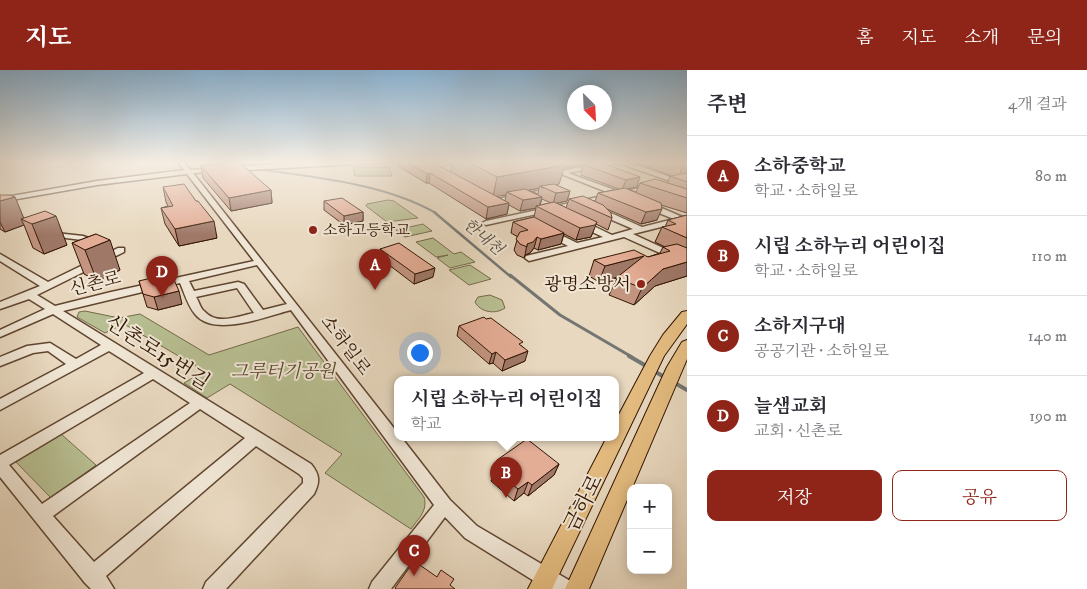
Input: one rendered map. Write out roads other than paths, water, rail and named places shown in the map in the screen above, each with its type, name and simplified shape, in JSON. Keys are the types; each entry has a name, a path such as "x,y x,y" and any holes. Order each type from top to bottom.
{"main road":[{"name":"금하로","path":"619,432 657,356 668,338 687,315"},
{"name":"금하로","path":"577,589 662,395 687,345"},
{"name":"금하로","path":"543,583 614,441"}],"street":[{"path":"0,200 75,186"},
{"name":"소하일로","path":"200,186 294,306 394,439"},
{"path":"598,186 685,220"},
{"path":"647,186 660,191"},
{"path":"486,223 660,186"},
{"path":"492,201 552,190 560,194"},
{"path":"524,195 610,237"},
{"path":"484,197 527,220"},
{"path":"569,197 641,230"},
{"path":"530,258 685,220"},
{"path":"0,306 30,295 121,250 83,238 48,234 40,229"},
{"path":"543,229 575,246"},
{"path":"625,234 687,262"},
{"path":"0,257 47,286"},
{"name":"신촌로","path":"0,334 53,310 260,262"},
{"path":"183,279 199,313 203,317 224,324 294,306"},
{"path":"190,295 238,284 260,314"},
{"name":"신촌로15번길","path":"30,295 152,374 305,469 311,475 312,482 308,489 213,589"},
{"path":"0,405 109,346"},
{"path":"0,362 31,349 50,347 75,364"},
{"path":"152,374 0,465 98,582 255,438"},
{"path":"40,515 199,403"},
{"name":"소하일로","path":"396,441 444,505 471,532 543,583 565,589"},
{"path":"379,589 444,505"}],"waterway":[{"name":"한내천","path":"364,186 416,203 434,212"},
{"name":"한내천","path":"434,212 511,277"},
{"name":"한내천","path":"510,275 560,315 632,357"},
{"name":"한내천","path":"629,356 648,367"},
{"name":"한내천","path":"654,371 666,378"},
{"name":"한내천","path":"673,382 687,390"}],"place":[{"name":"소하고등학교","path":"313,230"},
{"name":"광명소방서","path":"641,284"},
{"name":"소하중학교","path":"375,290"},
{"name":"늘샘교회","path":"162,297"},
{"name":"시립 소하누리 어린이집","path":"506,498"},
{"name":"소하지구대","path":"414,576"}],"park label":[{"name":"그루터기공원","path":"283,371"}]}
